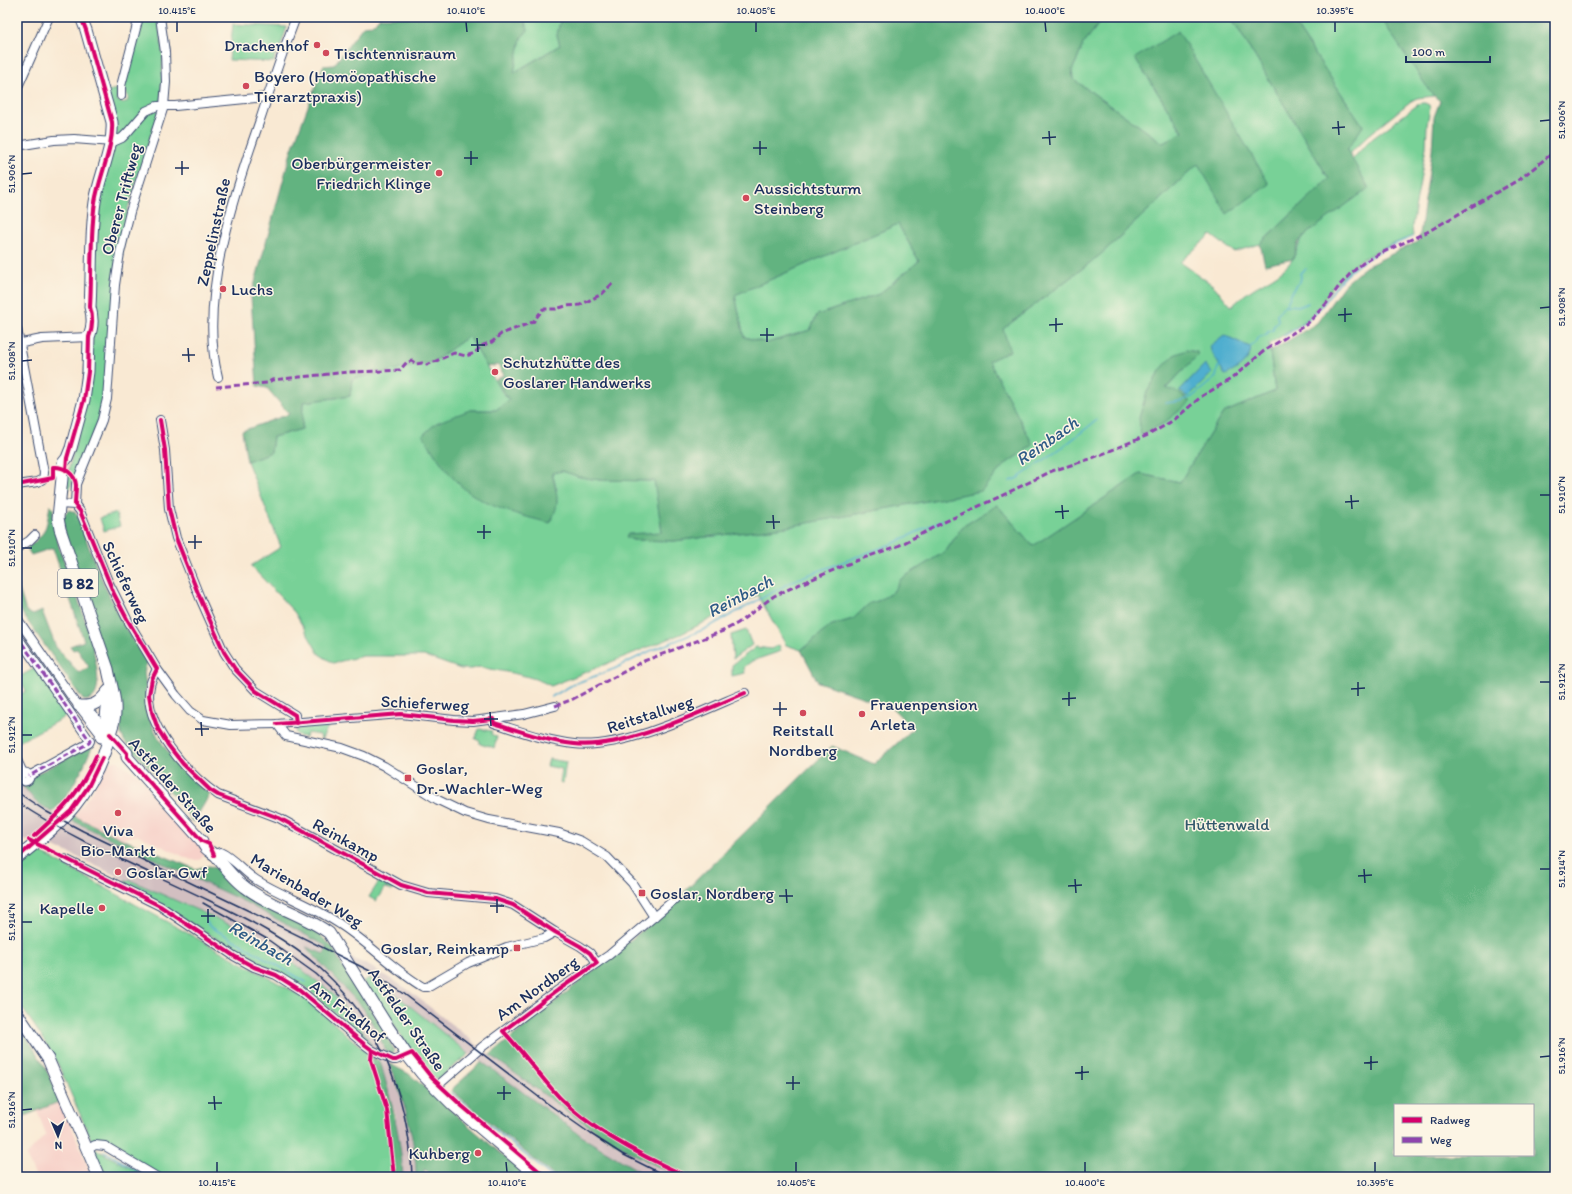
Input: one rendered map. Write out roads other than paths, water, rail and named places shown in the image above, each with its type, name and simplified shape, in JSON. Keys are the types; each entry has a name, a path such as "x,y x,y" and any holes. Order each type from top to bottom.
{"main road":[{"name":"B 82","path":"81,17 112,122 113,133 98,183 95,204 90,306 87,314 87,330 89,337 88,372 84,400 67,458 68,465 62,478 59,504 62,534 114,692 114,721 106,735"},
{"name":"B 82","path":"106,735 110,679"},
{"path":"80,706 86,707 96,705 108,691"},
{"path":"17,850 58,814 72,799 90,769 106,735"},
{"path":"17,858 71,812 88,787 102,758 106,735"},
{"name":"Astfelder Straße","path":"106,735 127,753 127,757 202,841 207,842 211,846 214,854 229,873 246,888 257,895 316,924 329,933 407,1055 435,1088 538,1177"},
{"path":"17,1013 48,1059 99,1177"}],"street":[{"path":"17,89 49,17"},
{"path":"121,96 121,86 139,17"},
{"name":"Oberer Triftweg","path":"75,505 76,484 102,420 107,398 120,253 130,212 164,106 166,82 165,52 160,17"},
{"name":"Zeppelinstraße","path":"218,377 212,354 211,325 221,251 238,183 296,17"},
{"path":"17,146 54,140 74,139 110,141 122,138 146,111 157,106 267,97"},
{"path":"17,329 18,343 44,473 42,480 38,482 17,485"},
{"path":"18,343 89,337"},
{"path":"160,420 165,450 169,509 176,538 224,652 235,669 256,691 295,714 296,723"},
{"path":"59,504 75,505"},
{"name":"Schieferweg","path":"75,505 80,511 108,581 127,619 157,669 190,711 203,720 231,725 277,724 401,714 473,721 524,714 555,706"},
{"path":"17,548 29,541 35,535"},
{"name":"Astfelder Straße","path":"17,618 80,706 92,714 106,735"},
{"path":"17,636 90,741 66,756 22,777 17,760"},
{"name":"Reinkamp","path":"157,669 152,679 149,695 152,712 158,729 183,764 210,790 218,795 279,818 401,885 428,893 495,899 513,905 580,946 590,953 597,963"},
{"name":"Reitstallweg","path":"493,719 494,723 552,740 575,744 607,743 660,728 746,693"},
{"path":"277,724 286,736 342,748 364,756 384,766 438,800 464,812 489,820 559,833 581,841 607,857 632,883 654,917"},
{"name":"Marienbader Weg","path":"214,854 220,852 224,854 259,882 326,915 344,926 427,988 475,960 507,947 544,938 555,932"},
{"name":"Am Friedhof","path":"65,858 160,906 234,956 254,967 276,975 300,990 372,1050 392,1060 396,1060 407,1055"},
{"name":"Am Nordberg","path":"435,1088 487,1043 597,963 675,899"},
{"path":"87,1150 95,1145 105,1146 157,1177"}],"water":[{"path":"1224,335 1250,347 1249,356 1243,364 1234,371 1225,375 1211,351 1210,346"},
{"path":"1205,364 1212,373 1188,397 1179,391"}],"waterway":[{"path":"1284,336 1312,317 1341,281 1352,270 1368,258 1412,237"},
{"name":"Reinbach","path":"1250,347 1259,337 1266,335 1268,332 1273,330 1273,327 1278,321 1277,314 1287,303 1295,286 1300,282 1300,273 1306,269"},
{"path":"1285,305 1301,306 1308,303"},
{"name":"Reinbach","path":"1166,403 1181,401 1192,397 1216,377 1218,367 1222,365"},
{"name":"Reinbach","path":"1010,481 1018,478 1064,446 1097,420"},
{"name":"Reinbach","path":"551,697 574,684 614,669 650,651 705,629 797,579 894,543 942,520"},
{"name":"Reinbach","path":"207,922 210,927 306,982"},
{"path":"451,1093 552,1177"},
{"path":"104,1151 149,1177"}],"railway":[{"path":"17,792 47,812 83,831 370,971 403,993 544,1101 591,1134 622,1154 668,1177"},
{"path":"17,802 86,842 253,923 281,939 308,958 333,980 363,1017 386,1059 396,1086 403,1112 410,1150 412,1177"},
{"path":"203,903 267,939 316,974 340,996"}],"place":[{"name":"Drachenhof","path":"317,45"},
{"name":"Tischtennisraum","path":"326,53"},
{"name":"Boyero (Homöopathische Tierarztpraxis)","path":"246,86"},
{"name":"Oberbürgermeister Friedrich Klinge","path":"439,173"},
{"name":"Aussichtsturm Steinberg","path":"746,198"},
{"name":"Luchs","path":"223,289"},
{"name":"Schutzhütte des Goslarer Handwerks","path":"495,372"},
{"name":"Reitstall Nordberg","path":"803,713"},
{"name":"Frauenpension Arleta","path":"862,714"},
{"name":"Goslar, Dr.-Wachler-Weg","path":"408,778"},
{"name":"Viva Bio-Markt","path":"118,813"},
{"name":"Goslar Gwf","path":"118,872"},
{"name":"Goslar, Nordberg","path":"642,893"},
{"name":"Kapelle","path":"102,908"},
{"name":"Goslar, Reinkamp","path":"517,948"},
{"name":"Kuhberg","path":"478,1153"}],"park label":[{"name":"Hüttenwald","path":"1227,824"}]}
